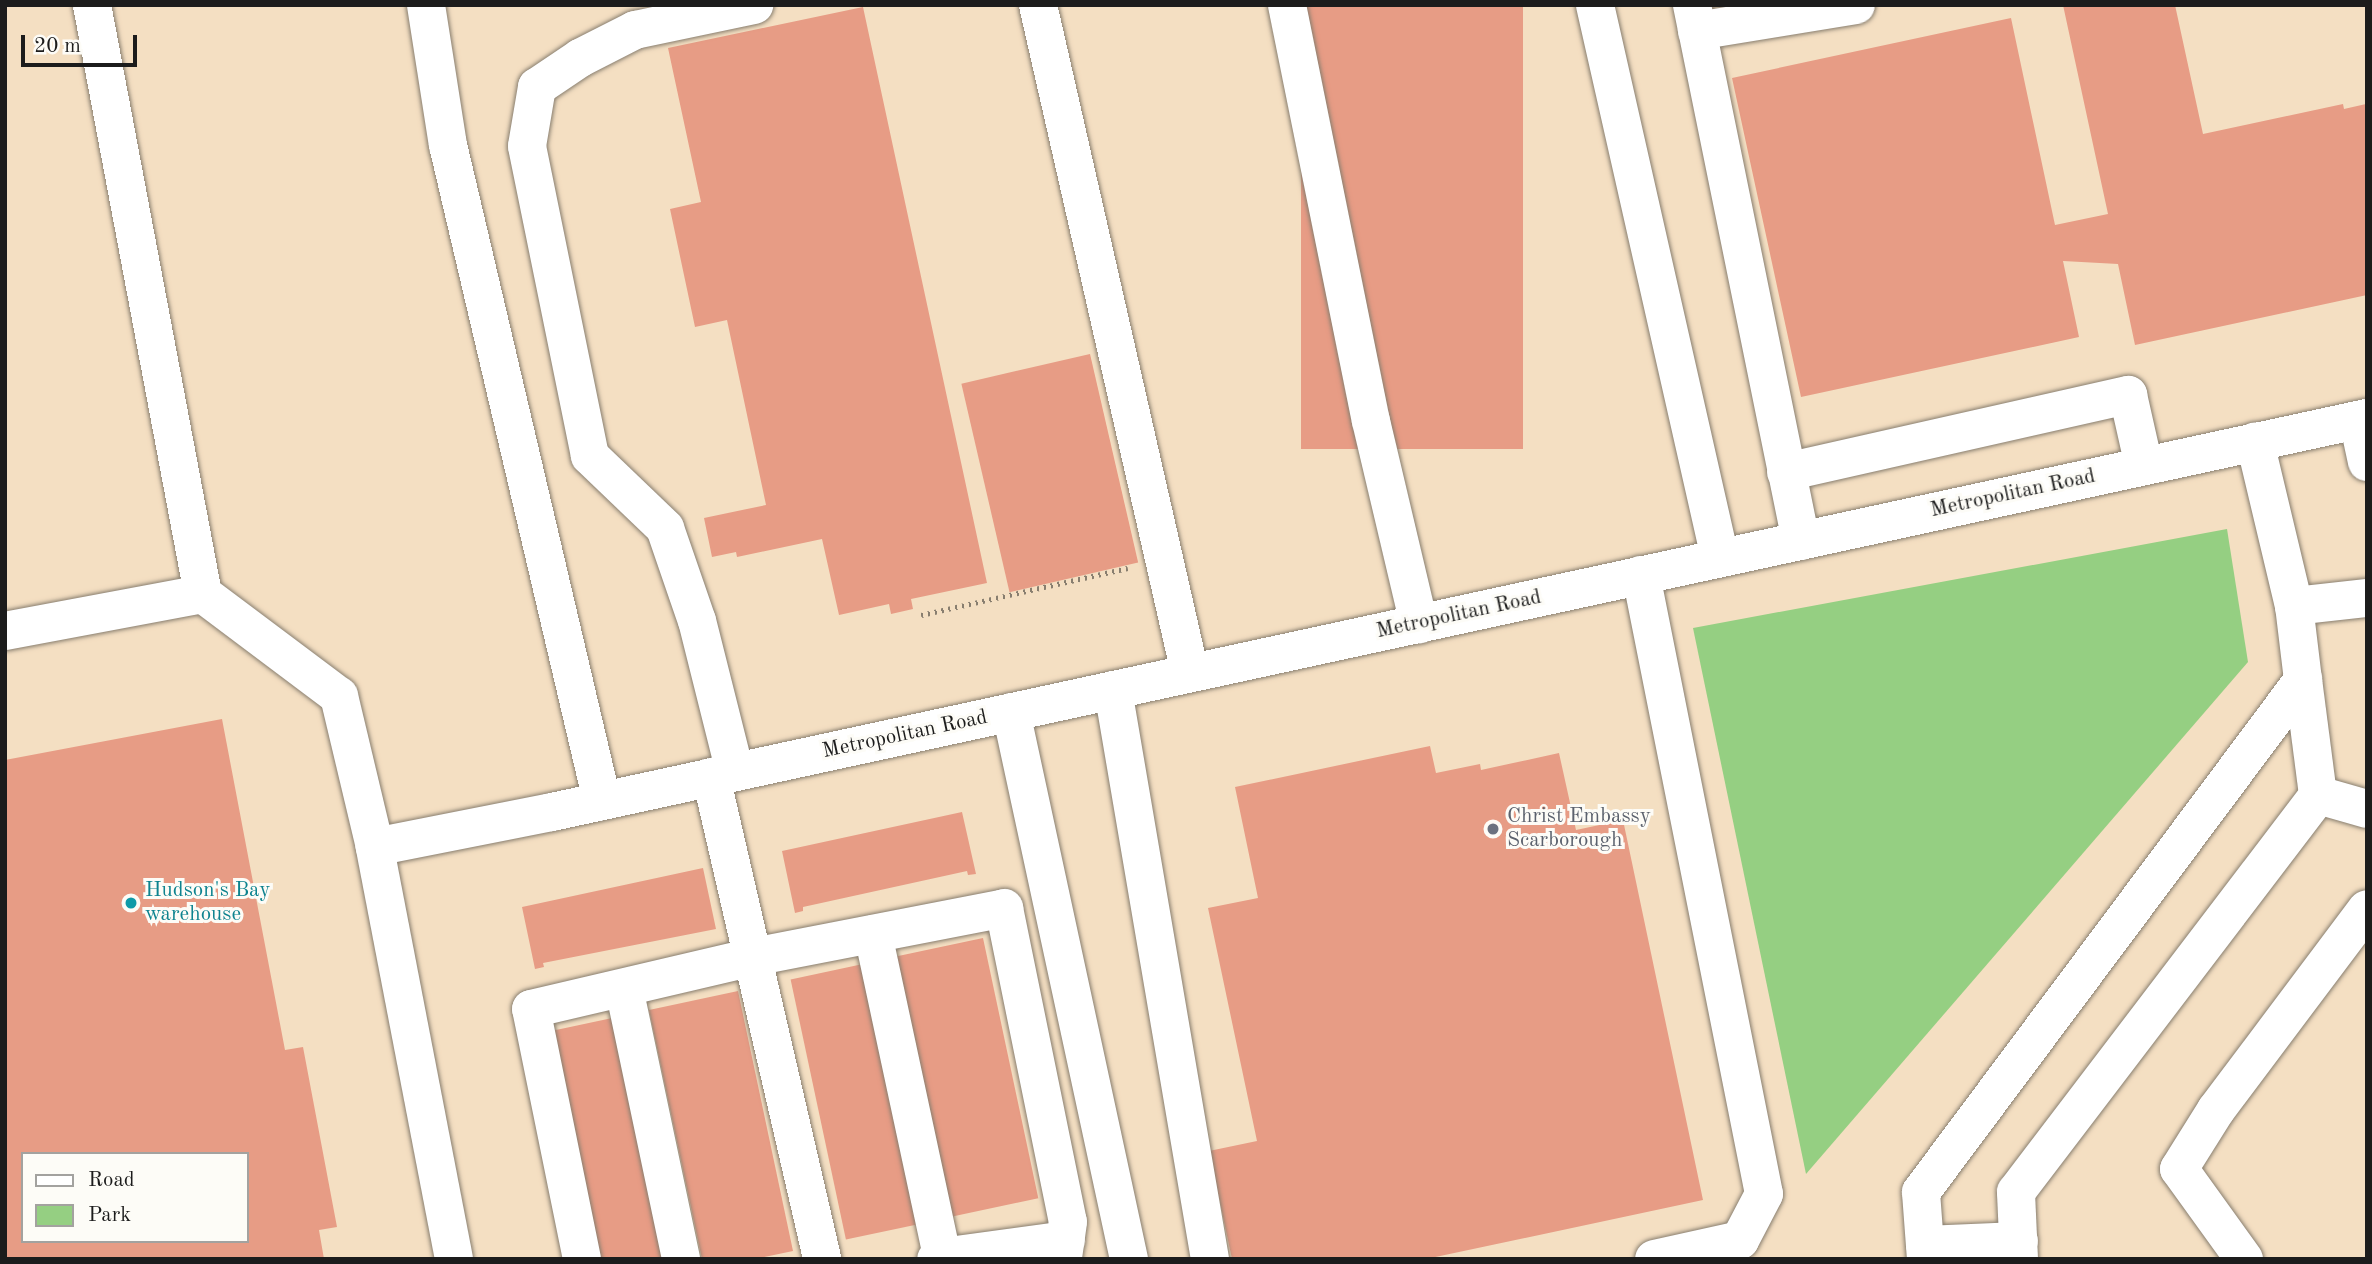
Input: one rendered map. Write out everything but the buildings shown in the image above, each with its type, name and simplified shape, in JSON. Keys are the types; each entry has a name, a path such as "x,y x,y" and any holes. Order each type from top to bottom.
{"street":[{"path":"92,5 203,594 339,696 374,847 454,1259"},
{"path":"426,5 448,145 602,801"},
{"path":"754,5 635,30 580,58 537,87 527,146 590,456 665,528 697,621 752,957 822,1259"},
{"path":"1038,5 1190,673"},
{"path":"1287,5 1304,78 1371,421 1419,624"},
{"path":"1595,5 1720,558"},
{"path":"1801,541 1695,18 1856,5"},
{"path":"1786,472 2128,395 2144,466"},
{"path":"2362,419 2367,462"},
{"name":"Metropolitan Road","path":"374,847 552,812 2362,419"},
{"path":"2255,442 2294,606 2318,795 2016,1192 2019,1250 1926,1252 1921,1192 2302,680"},
{"path":"1641,575 1765,1194 1740,1240 1654,1259"},
{"path":"5,631 203,594"},
{"path":"2294,606 2367,598"},
{"path":"1114,690 1210,1259"},
{"path":"1011,712 1129,1259"},
{"path":"2318,795 2367,809"},
{"path":"582,1259 531,1009 752,957 1004,908 1068,1222 1064,1249 939,1258 873,934"},
{"path":"2244,1259 2179,1169 2216,1110 2367,909"},
{"path":"624,988 681,1259"}],"path":[{"path":"921,615 1165,560"}],"green space":[{"path":"2227,529 2248,662 1806,1174 1693,628"}],"place":[{"name":"Christ Embassy Scarborough","path":"1493,829"},
{"name":"Hudson's Bay warehouse","path":"131,903"}]}
